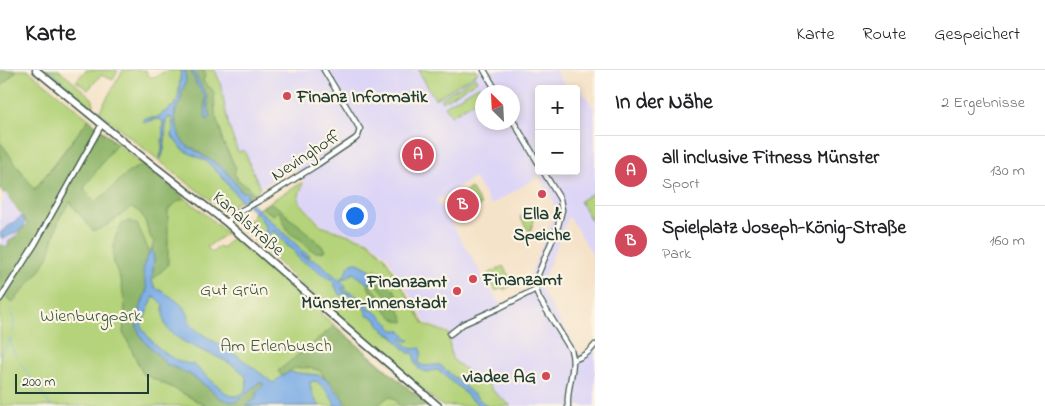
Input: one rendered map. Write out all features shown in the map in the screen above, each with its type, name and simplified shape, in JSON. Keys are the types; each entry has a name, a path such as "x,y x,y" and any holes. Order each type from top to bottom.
{"main road":[{"name":"Kanalstraße","path":"36,70 227,222 331,315 438,406"}],"street":[{"name":"Nevinghoff","path":"227,222 233,215 318,164 358,136 360,129 324,70"},
{"path":"487,71 494,85"},
{"path":"0,299 35,244 102,124"},
{"path":"519,130 535,157"},
{"path":"545,175 560,199 562,213 537,277 536,289 544,306 571,350 573,366 568,390 568,406"},
{"path":"450,334 463,324 536,289"},
{"path":"573,360 584,356 595,345"}],"shaded area":[{"path":"215,70 555,70 565,85 535,85 535,175 580,175 580,88 595,110 595,259 569,216 544,277 542,289 580,355 595,342 595,406 507,406 453,359 449,332 426,323 387,256 369,240 322,225 299,200 304,182 294,167 260,188 244,150 238,152 229,127 220,82","holes":["539,176 552,198 555,211 531,273 530,288 505,303 499,303 437,200 474,177 491,205"]},
{"path":"5,192 27,224 8,242 9,246 5,247 0,245 0,202 5,199 2,194"}],"green space":[{"path":"0,70 17,70 0,88"},
{"path":"17,70 28,70 89,119 34,190 0,142 0,88"},
{"path":"44,70 59,70 92,98 93,107 87,107"},
{"path":"86,70 118,70 113,80 101,75 88,90 76,81"},
{"path":"123,70 146,70 150,77 157,77 171,70 181,70 178,99 175,105 156,118 144,118 143,121 159,119 163,121 160,157 165,145 166,120 171,118 173,126 172,136 185,151 206,161 219,173 241,201 223,209 177,175 99,112"},
{"path":"185,70 190,70 205,97 205,108 210,114 207,96 193,70 204,70 203,81 212,89 214,94 215,114 222,140 236,168 234,173 239,181 254,194 247,198 247,194 242,192 226,172 193,148 188,147 180,138 175,117 176,108 180,102 184,87"},
{"path":"204,70 215,70 220,82 229,127 238,152 244,150 260,188 254,194 239,181 234,173 230,156 222,140 211,89 203,81"},
{"path":"418,70 476,70 478,73 435,99"},
{"path":"475,77 477,81 442,102 440,99"},
{"path":"475,88 475,101 451,116 445,106"},
{"path":"89,119 116,144 84,188 95,201 129,172 143,165 185,198 168,210 168,265 152,280 154,260 152,248 154,242 139,211 131,208 108,225 93,231 72,205 71,201 60,217 48,257 40,271 12,303 0,291 0,245 9,246 8,242 27,224 6,192 3,193 0,188 0,142 35,190"},
{"name":"Wienburgpark","path":"95,124 227,233 207,247 212,253 219,246 222,249 232,238 429,406 0,406 0,301 3,297 0,294 0,259 27,224"},
{"path":"303,182 298,200 321,226 368,241 384,256 424,324 448,333 452,359 481,382 489,385 494,392 511,406 442,406 295,279 242,228 252,219 256,210"},
{"path":"471,188 481,205 454,222 444,205"},
{"path":"594,192 595,217 591,220 580,201"},
{"path":"271,203 299,225 325,251 316,252 310,249 291,234 285,226 280,212 273,215 261,207"},
{"path":"534,208 537,213 530,232 520,217"},
{"path":"129,221 137,224 149,254 144,264 147,289 137,327 166,364 189,374 220,398 236,402 259,383 263,383 256,398 247,406 206,406 143,374 123,333 125,306 121,281 114,264 115,238 122,224"},
{"path":"503,266 514,284 504,290 502,287 496,291 487,275"},
{"path":"375,269 379,271 398,297 398,307 404,322 393,318 372,295 367,283 388,303 394,302 374,281 372,272"},
{"path":"334,326 429,406 399,406 394,398 388,397 377,406 348,406 337,389 319,370 295,368 282,376 278,371"}],"water":[{"path":"181,70 185,70 186,81 181,93 180,102 175,111 175,119 180,138 188,147 225,170 242,192 249,192 246,195 247,199 301,250 309,255 307,257 300,254 305,258 317,261 338,279 344,277 348,267 353,262 371,270 375,282 373,284 367,283 353,273 340,281 346,287 345,289 342,288 343,291 350,292 366,302 369,305 369,309 381,316 393,330 400,330 410,340 407,341 401,338 401,340 411,349 421,348 419,364 425,366 440,365 487,406 479,406 439,371 428,372 419,369 415,363 414,354 408,353 394,336 385,332 377,320 367,315 361,304 357,303 350,295 339,295 333,281 300,260 293,249 287,246 275,231 268,235 265,234 266,229 258,215 237,196 222,177 206,161 180,147 172,136 173,120 170,117 166,122 164,150 160,158 163,121 159,119 144,122 143,120 146,118 156,118 175,105 178,99"},
{"path":"191,70 193,70 207,96 210,114 208,120 206,119 205,97 197,85"},
{"path":"22,216 24,224 20,230 4,238 0,236 1,232"},
{"path":"152,248 154,260 152,280 155,288 169,295 186,310 189,322 199,332 238,356 273,383 289,372 319,375 327,380 343,399 345,406 335,406 327,392 316,381 310,382 310,386 314,398 320,406 246,406 256,398 256,393 263,383 259,383 236,402 228,401 220,398 189,374 166,364 141,337 137,327 147,289 143,274 144,264","holes":["154,296 163,305 166,326 174,335 235,366 243,373 247,384 242,394 237,396 228,395 193,364 185,363 170,356 150,339 141,326"]}],"waterway":[{"path":"50,70 90,106"},
{"path":"100,112 108,120"},
{"path":"10,308 14,318 13,332"},
{"path":"0,355 12,336"},
{"path":"11,340 11,346 17,358"},
{"path":"20,363 51,406"}],"place":[{"name":"Finanz Informatik","path":"287,96"},
{"name":"all inclusive Fitness Münster","path":"418,155"},
{"name":"Ella & Speiche","path":"542,194"},
{"name":"Spielplatz Joseph-König-Straße","path":"463,205"},
{"name":"Finanzamt","path":"473,279"},
{"name":"Finanzamt Münster-Innenstadt","path":"457,291"},
{"name":"viadee AG","path":"546,376"}],"park label":[{"name":"Gut Grün","path":"234,289"},
{"name":"Am Erlenbusch","path":"276,345"}]}
